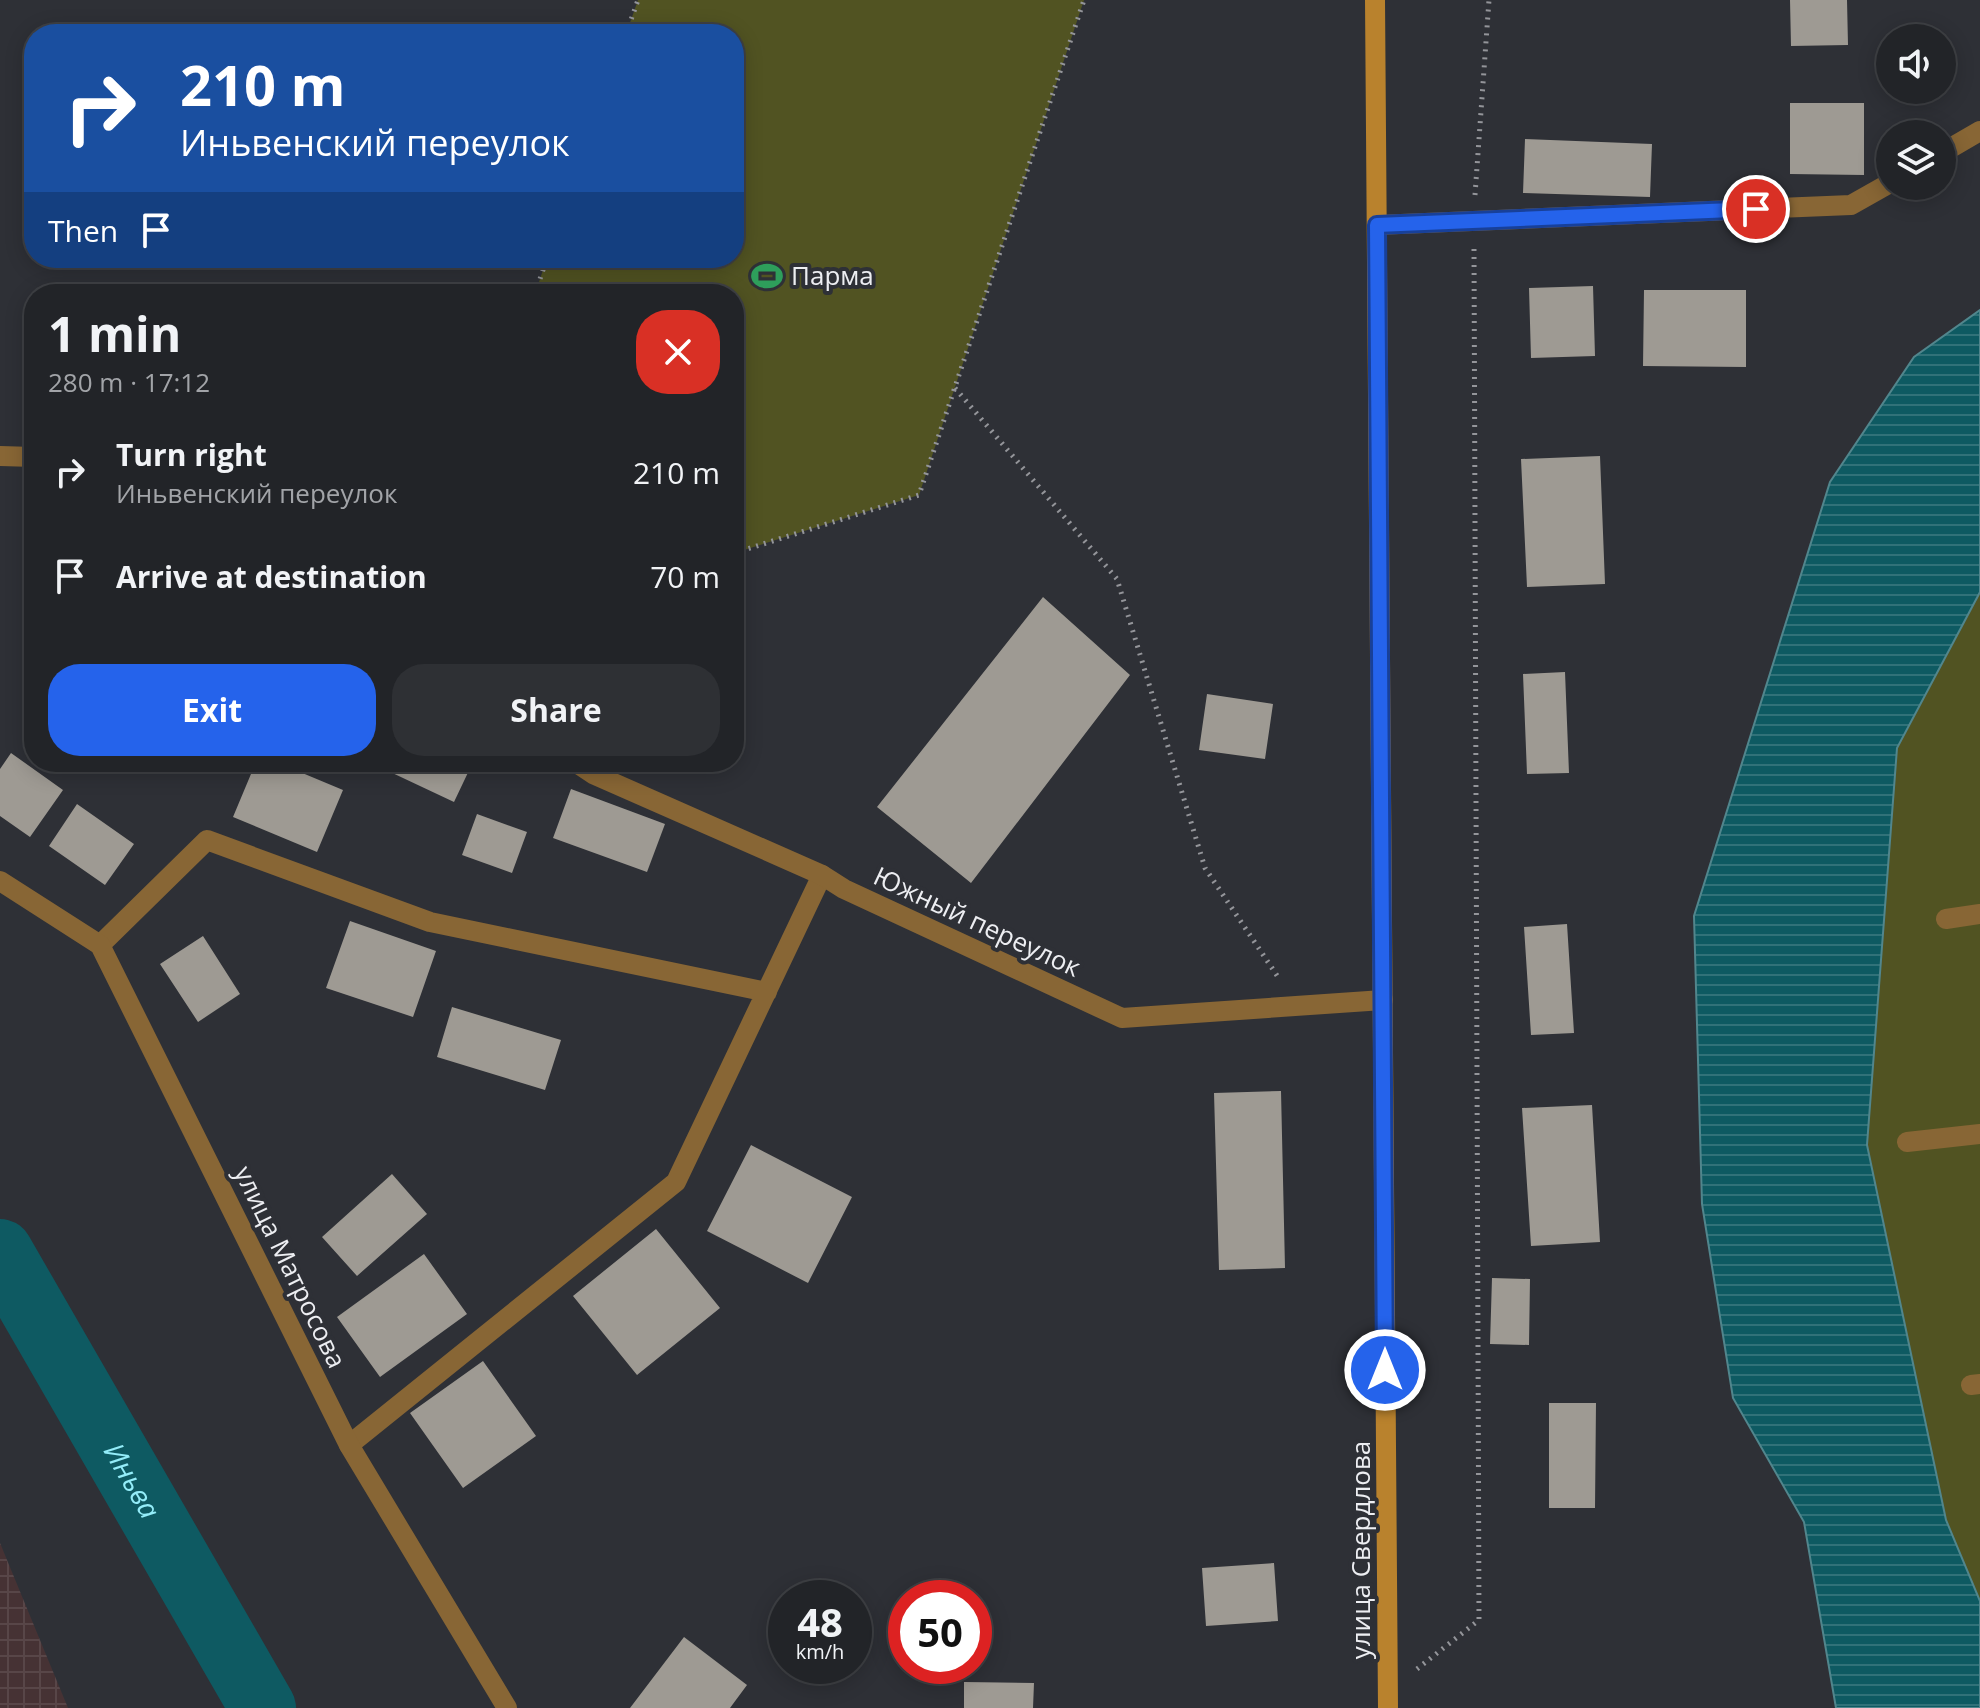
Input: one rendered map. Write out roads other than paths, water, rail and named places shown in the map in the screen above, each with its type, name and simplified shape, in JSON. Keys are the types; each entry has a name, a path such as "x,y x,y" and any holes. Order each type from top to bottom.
{"main road":[{"name":"улица Свердлова","path":"1375,0 1388,1708"}],"street":[{"path":"1956,145 1980,131"},
{"path":"1377,225 1851,205 1876,191"},
{"path":"0,456 24,457"},
{"name":"Южный переулок","path":"590,772 822,875 844,889 1122,1018 1383,1000"},
{"path":"0,881 100,945 207,840 430,922 767,992"},
{"path":"349,1445 676,1182 822,875"},
{"path":"1946,919 1980,914"},
{"name":"улица Матросова","path":"100,945 349,1445 507,1708"},
{"path":"1907,1142 1980,1134"}],"water":[{"path":"1980,310 1980,592 1897,748 1867,1145 1946,1520 1980,1601 1980,1708 1836,1708 1804,1522 1733,1398 1702,1204 1694,916 1830,482 1914,357"}],"waterway":[{"name":"Иньва","path":"0,1252 263,1708"}],"place":[{"name":"Парма","path":"767,276"}]}
